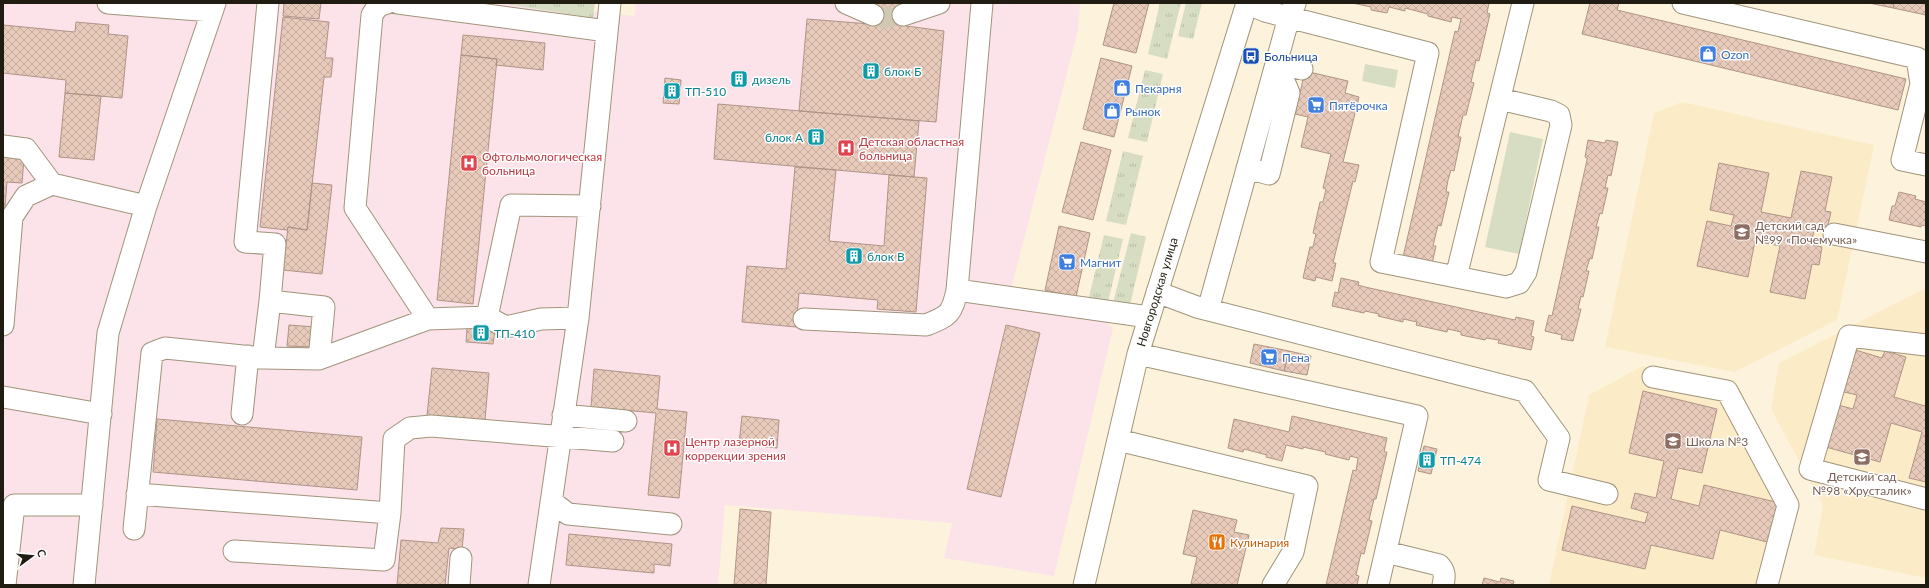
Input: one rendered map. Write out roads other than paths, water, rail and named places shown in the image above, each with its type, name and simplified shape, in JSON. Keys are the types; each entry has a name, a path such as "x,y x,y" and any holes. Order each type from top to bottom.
{"street":[{"path":"84,585 108,333 146,206 214,7 108,3"},
{"path":"242,414 270,301 275,244 245,242 268,3"},
{"path":"398,3 607,31"},
{"path":"539,585 578,318 610,3"},
{"path":"846,3 873,15"},
{"path":"903,15 939,3"},
{"path":"804,319 926,325 941,319 953,309 957,290 982,3"},
{"path":"1247,3 1266,11 1292,10 1428,53 1381,262 1506,286 1519,283 1526,272 1561,125 1559,114 1500,99"},
{"name":"Новгородская улица","path":"1084,585 1138,354 1247,3"},
{"path":"1456,277 1523,3"},
{"path":"1683,3 1747,10 1922,52 1921,84 1902,160 1926,166"},
{"path":"378,4 372,15 355,208 428,319"},
{"path":"1208,310 1276,62 1292,10"},
{"path":"1276,62 1302,69"},
{"path":"3,146 26,149 52,184"},
{"path":"3,325 12,217 26,196 52,184 146,206"},
{"path":"487,317 511,205 590,206"},
{"path":"1834,234 1926,252"},
{"path":"957,290 1149,317"},
{"path":"1157,292 1208,310 1526,391 1559,438 1549,480 1608,494"},
{"path":"270,301 324,307 319,359"},
{"path":"134,529 152,353 165,348 255,357 319,359 428,319 487,317 506,327 541,319 578,318"},
{"path":"1926,345 1849,336 1810,469 1926,499"},
{"path":"1138,354 1418,416 1378,585"},
{"path":"1653,377 1727,391 1788,505 1767,585"},
{"path":"3,397 101,414"},
{"path":"563,415 626,421"},
{"path":"234,551 384,560 390,513 394,439 410,428 430,426 613,441"},
{"path":"1118,440 1307,486 1293,552 1273,585"},
{"path":"137,494 390,513"},
{"path":"551,501 568,514 671,524"},
{"path":"5,585 14,505 92,505"},
{"path":"1386,552 1439,565 1444,570 1445,576 1443,585"},
{"path":"459,585 462,558"}],"tunnel":[{"path":"873,15 885,18 903,15"}],"place":[{"name":"Ozon","path":"1708,54"},
{"name":"Больница","path":"1251,56"},
{"name":"блок Б","path":"871,71"},
{"name":"дизель","path":"739,79"},
{"name":"Пекарня","path":"1122,88"},
{"name":"ТП-510","path":"672,91"},
{"name":"Пятёрочка","path":"1316,105"},
{"name":"Рынок","path":"1112,111"},
{"name":"блок А","path":"816,137"},
{"name":"Детская областная больница","path":"846,148"},
{"name":"Офтольмологическая больница","path":"469,163"},
{"name":"Детский сад №99 «Почемучка»","path":"1742,232"},
{"name":"блок В","path":"854,256"},
{"name":"Магнит","path":"1067,262"},
{"name":"ТП-410","path":"481,333"},
{"name":"Пена","path":"1269,357"},
{"name":"Школа №3","path":"1673,441"},
{"name":"Центр лазерной коррекции зрения","path":"672,448"},
{"name":"Детский сад №98 «Хрусталик»","path":"1862,457"},
{"name":"ТП-474","path":"1427,460"},
{"name":"Кулинария","path":"1217,542"}]}
